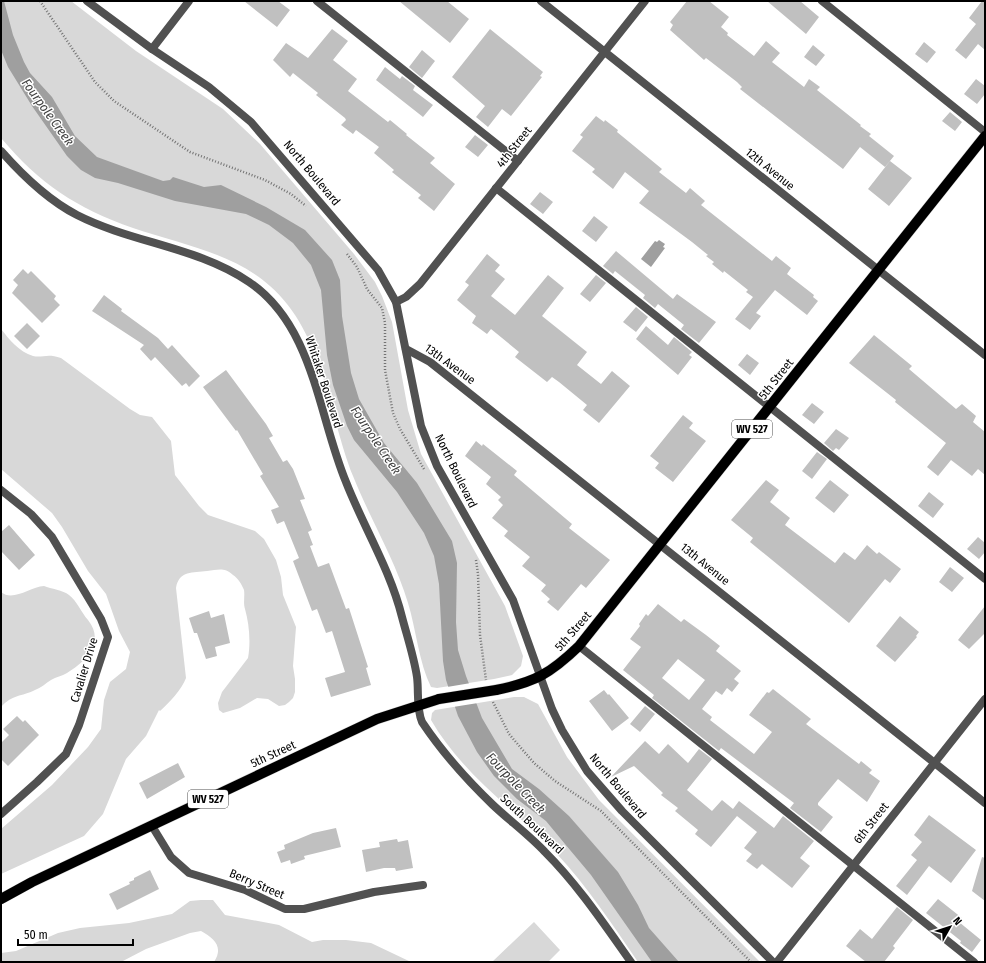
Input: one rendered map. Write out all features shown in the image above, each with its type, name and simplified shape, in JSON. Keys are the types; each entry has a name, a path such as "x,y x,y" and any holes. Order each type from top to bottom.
{"main road":[{"name":"5th Street","path":"1,899 377,719 439,698 493,693 540,678 563,662 579,646 661,544 985,136"}],"street":[{"name":"North Boulevard","path":"87,1 152,49 209,87 251,122 378,270 396,302 416,403 428,445 448,489 513,600 552,709 571,746 603,790 652,842 773,962"},
{"path":"152,49 189,1"},
{"path":"317,1 518,161"},
{"name":"12th Avenue","path":"541,1 985,355"},
{"name":"4th Street","path":"396,302 406,297 420,284 645,1"},
{"path":"822,1 985,132"},
{"name":"Whitaker Boulevard","path":"1,151 42,191 77,215 125,234 207,261 231,271 262,291 282,313 300,343 346,483 391,580 402,615 416,674 418,705"},
{"path":"496,188 985,579"},
{"name":"13th Avenue","path":"406,349 430,362 661,544 985,803"},
{"name":"Cavalier Drive","path":"1,490 31,514 52,536 101,619 108,637 79,725 66,754 1,814"},
{"path":"579,646 974,962"},
{"name":"6th Street","path":"777,962 852,865 985,699"},
{"name":"South Boulevard","path":"418,705 422,722 448,756 492,804 544,850 567,874 631,962"},
{"name":"Berry Street","path":"152,826 171,857 189,873 245,890 285,909 304,909 374,892 399,887 423,885"}],"path":[{"path":"40,1 96,82 114,101 190,152 280,187 300,200 311,211"},
{"path":"343,249 356,266 367,289 382,308 385,323 385,370 393,413 400,429 427,473"},
{"path":"472,554 478,566 480,635 486,681"},
{"path":"493,693 506,729 525,754 555,781 601,811 751,962"}],"shaded area":[{"path":"1,1 71,1 136,51 223,109 260,144 354,254 375,282 392,322 408,410 421,454 505,606 523,656 521,666 512,675 437,688 431,687 423,667 411,613 403,587 353,476 313,350 302,327 288,305 270,286 255,274 222,257 187,244 133,228 76,203 60,193 30,169 1,138"},
{"path":"1,329 23,352 33,356 52,356 61,358 130,409 140,415 152,417 171,441 175,475 199,506 208,515 255,531 264,539 276,560 281,577 283,595 296,627 293,666 295,692 293,698 285,705 279,706 268,699 257,698 240,708 223,713 219,710 218,703 222,692 248,658 249,633 248,620 244,607 244,590 237,578 230,572 224,570 183,575 180,578 176,588 186,678 182,687 160,711 159,710 146,736 126,759 103,814 84,836 1,874 1,829 52,785 88,747 101,729 104,700 110,682 126,669 130,652 119,631 106,594 88,571 62,527 52,513 1,469"},
{"path":"44,586 64,592 74,600 93,628 95,635 94,643 87,656 74,668 37,689 9,700 1,707 1,592 6,595 16,595"},
{"path":"514,697 524,697 538,704 567,757 599,800 760,962 638,962 599,906 556,853 473,774 444,740 431,720 432,713 435,710"},
{"path":"213,900 225,915 279,925 312,942 323,940 346,940 371,943 411,962 214,962 217,957 218,947 210,937 201,931 190,933 146,949 121,962 1,962 1,953 16,951 58,933 80,928 129,923 172,914 190,901"},
{"path":"534,922 560,950 548,962 492,962"}],"water":[{"name":"Fourpole Creek","path":"1,1 4,1 13,35 30,73 52,97 75,136 97,157 163,181 170,180 173,177 204,187 221,185 266,207 305,230 332,260 340,280 342,316 351,373 359,399 384,443 417,483 452,541 457,563 456,622 458,650 482,718 512,769 539,789 569,816 618,872 638,905 649,928 679,962 652,962 591,875 546,821 517,799 494,776 477,752 458,716 446,680 443,661 439,584 434,556 424,533 397,492 354,440 347,426 333,385 327,355 321,290 311,265 293,243 269,225 246,214 175,201 118,183 95,178 81,170 67,156 32,106 8,67 1,50"},
{"path":"659,240 665,244 663,247 665,248 651,267 641,259 655,241 657,242"}],"pier":[{"path":"471,683 478,703 453,707 447,687"}],"building":[{"path":"244,1 278,1 290,10 277,27"},
{"path":"399,1 447,1 469,19 450,43"},
{"path":"687,1 709,1 729,17 721,27 728,33 727,35 754,56 766,41 780,53 772,62 804,87 809,79 820,87 817,90 861,125 860,126 871,134 869,136 894,156 885,167 860,147 843,169 740,89 742,87 737,82 706,58 704,60 670,30 673,25 670,22"},
{"path":"767,1 800,1 819,17 806,34"},
{"path":"982,1 985,1 985,50 978,44 966,59 955,50 976,24 969,18"},
{"path":"332,29 348,41 333,60 357,79 348,91 388,122 390,120 435,158 430,163 455,184 434,211 418,198 421,195 392,172 394,170 374,153 379,147 356,130 353,134 341,125 346,120 345,118 316,95 318,93 293,73 290,77 273,60 286,43 308,58"},
{"path":"490,29 543,72 540,76 542,77 511,116 502,109 488,127 476,117 485,106 452,77"},
{"path":"924,42 936,52 927,63 915,54"},
{"path":"813,45 825,55 816,66 804,57"},
{"path":"422,50 435,61 422,78 409,67"},
{"path":"385,67 400,79 402,76 415,86 413,90 433,105 423,117 376,80"},
{"path":"976,79 985,86 985,94 977,104 964,94"},
{"path":"950,112 962,122 955,131 942,121"},
{"path":"596,116 604,122 605,120 618,130 617,132 662,169 659,172 686,193 690,188 705,201 701,205 772,261 776,256 791,268 787,274 814,295 813,297 818,301 807,315 775,290 756,313 761,316 750,330 735,319 753,297 746,292 748,290 724,271 723,273 712,264 714,262 706,256 708,255 692,242 639,203 649,191 625,172 613,189 592,172 595,169 572,151 583,137 580,135"},
{"path":"475,135 488,145 478,157 465,147"},
{"path":"890,161 912,178 889,206 868,189"},
{"path":"540,192 553,202 543,214 530,204"},
{"path":"594,216 608,227 596,242 582,231"},
{"path":"616,251 673,299 677,294 716,322 699,343 681,329 684,325 658,304 655,308 643,298 645,295 615,271 613,274 603,266"},
{"path":"487,254 500,265 495,271 505,279 491,296 515,315 548,275 564,288 542,316 587,352 577,365 601,384 612,371 630,386 599,423 583,410 587,405 559,382 552,377 547,382 515,357 519,352 491,329 487,334 472,323 476,316 457,300 469,285 465,282"},
{"path":"23,269 28,274 31,271 56,296 54,299 60,305 42,323 12,293 18,285 13,280"},
{"path":"596,275 606,283 590,302 580,294"},
{"path":"104,295 122,309 121,311 158,338 168,349 172,345 200,376 189,387 186,383 182,386 155,357 151,361 140,349 144,345 92,311"},
{"path":"636,307 648,317 636,332 623,322"},
{"path":"27,323 40,336 27,349 14,336"},
{"path":"646,326 668,345 674,337 692,352 689,355 692,357 678,375 636,339"},
{"path":"874,335 912,366 909,369 956,409 962,404 976,416 973,422 985,432 985,475 978,469 972,476 951,460 938,476 927,467 946,443 895,402 896,400 849,363"},
{"path":"747,354 759,363 750,375 738,365"},
{"path":"226,370 266,424 273,436 269,438 283,462 287,460 293,469 305,499 300,500 312,530 308,532 313,545 310,546 318,567 329,563 346,609 349,608 368,667 366,668 371,685 331,697 325,678 345,672 332,631 326,633 317,609 312,611 293,561 299,558 284,521 277,524 271,510 279,507 260,476 263,474 237,430 236,431 203,387"},
{"path":"812,403 824,412 814,424 802,415"},
{"path":"683,415 693,423 689,428 706,441 673,482 655,468 659,463 650,456"},
{"path":"836,429 849,438 839,450 836,448 833,451 824,443"},
{"path":"476,441 482,446 483,444 517,471 514,475 572,524 569,528 610,560 586,588 581,584 558,611 547,602 550,599 541,591 546,585 522,566 530,557 504,536 508,531 492,518 503,505 498,500 501,497 486,484 491,477 465,456"},
{"path":"817,452 827,459 812,479 802,471"},
{"path":"766,480 779,490 770,502 790,518 785,525 835,563 844,552 855,560 867,545 877,554 879,552 901,569 890,583 885,579 849,623 750,542 753,538 731,520"},
{"path":"830,480 849,495 834,513 815,498"},
{"path":"929,492 944,504 933,518 918,506"},
{"path":"9,525 35,555 19,570 1,551 1,532"},
{"path":"978,537 985,543 985,552 979,559 967,549"},
{"path":"950,567 964,578 952,592 939,582"},
{"path":"658,604 681,622 684,619 720,646 716,651 741,671 734,679 739,683 732,692 727,688 722,695 716,691 702,709 712,717 710,720 754,754 772,732 749,715 767,692 769,693 773,689 811,719 806,724 859,764 861,761 872,770 869,773 880,781 867,802 838,779 818,803 818,805 833,817 821,832 790,808 794,803 721,748 719,751 652,698 654,695 623,670 641,647 630,639 640,626 639,624 646,614 648,616","holes":["678,659 705,680 689,700 662,678"]},
{"path":"985,606 985,633 969,649 958,640"},
{"path":"209,611 211,618 224,614 230,643 215,647 217,656 206,659 197,633 194,633 189,618"},
{"path":"900,616 919,632 916,636 917,637 895,662 876,646"},
{"path":"604,690 629,718 612,731 589,701"},
{"path":"645,706 655,714 640,732 630,724"},
{"path":"17,716 23,722 25,720 39,735 8,766 1,759 1,743 9,735 3,729"},
{"path":"645,741 659,754 668,744 688,763 699,749 712,759 687,790 712,811 722,800 733,809 739,801 774,828 783,816 814,841 800,858 810,866 792,888 762,864 757,869 746,861 752,854 744,848 757,832 737,816 711,847 695,834 698,830 675,811 678,808 661,795 663,793 634,766 611,777"},
{"path":"178,763 185,777 147,799 139,783"},
{"path":"929,815 976,850 951,883 929,866 907,895 896,886 917,860 911,855 922,842 914,835"},
{"path":"336,828 341,847 304,856 305,859 291,864 290,860 281,863 277,852 285,849 284,845 313,833"},
{"path":"397,839 398,842 408,840 413,868 396,871 395,868 384,868 366,872 362,850 380,847 379,842"},
{"path":"982,857 985,858 985,901 972,891"},
{"path":"150,870 159,889 117,910 109,894 130,884 129,882 134,880 134,878"},
{"path":"938,899 962,918 959,922 981,940 972,952 960,943 961,941 926,913"},
{"path":"897,907 913,920 893,946 895,948 884,962 866,962 846,946 860,929 872,939"}]}
